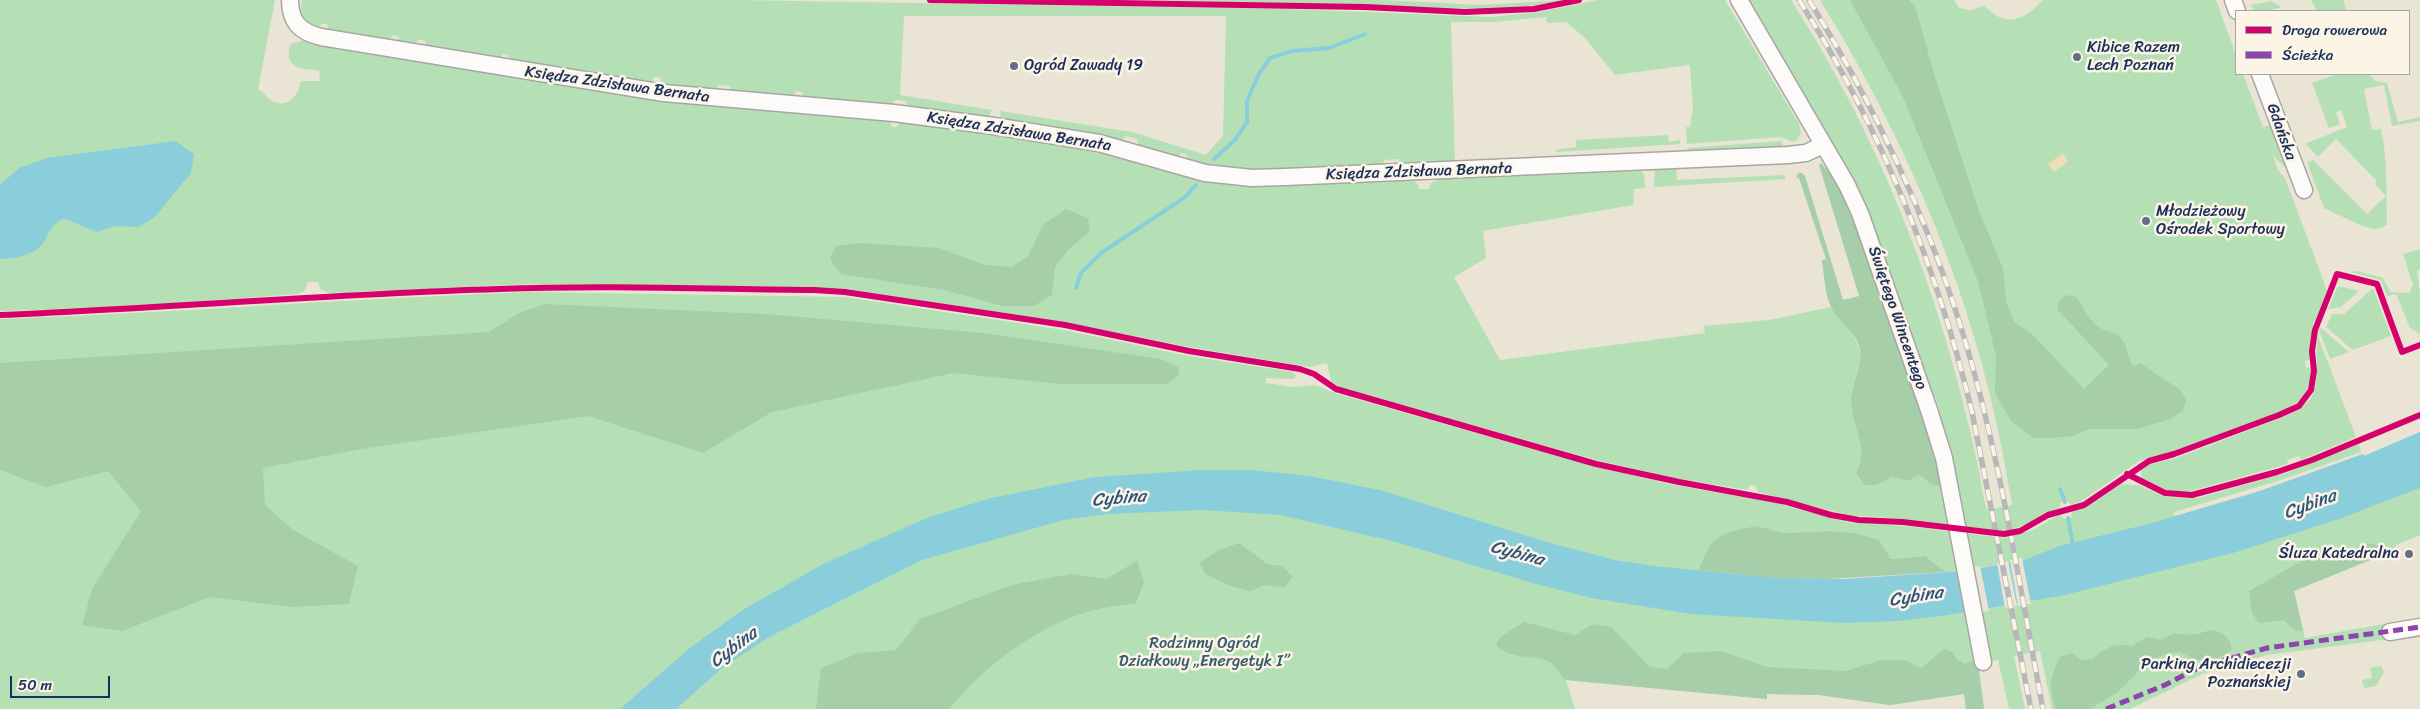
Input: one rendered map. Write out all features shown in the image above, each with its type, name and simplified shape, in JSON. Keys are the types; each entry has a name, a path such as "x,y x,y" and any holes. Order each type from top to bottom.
{"street":[{"name":"Świętego Wincentego","path":"1739,0 1860,213 1930,410 1944,458 1983,662"},
{"name":"Księdza Zdzisława Bernata","path":"291,3 293,19 299,28 306,33 321,37 664,93 894,113 1040,132 1107,145 1182,167 1235,176 1285,177 1788,155 1806,153 1823,145"},
{"name":"Gdańska","path":"2260,75 2304,190"},
{"path":"2390,632 2420,627"}],"green space":[{"path":"0,0 275,0 258,90 263,92 271,101 279,103 289,101 296,95 301,81 320,81 319,70 295,66 289,58 291,44 304,40 622,95 705,106 890,120 892,127 897,127 901,121 1109,152 1192,177 1245,185 1411,179 1418,184 1419,189 1429,189 1431,183 1439,179 1641,171 1644,174 1645,188 1634,189 1633,205 1483,231 1486,258 1454,277 1500,360 1705,333 1704,326 1769,320 1831,307 1851,332 1859,349 1860,361 1852,392 1851,409 1862,454 1856,473 1864,485 1877,485 1892,477 1908,481 1919,475 1932,485 1955,489 1938,404 1923,373 1852,182 1799,86 1747,0 1791,0 1860,121 1880,163 1915,249 1931,293 1954,368 1987,510 2012,505 1990,397 1967,314 1933,220 1892,130 1845,42 1820,0 1954,0 1959,8 1971,10 1984,6 1997,16 2010,20 2022,17 2043,0 2216,0 2235,52 2235,75 2243,75 2263,127 2272,124 2290,172 2273,156 2278,170 2285,178 2328,293 2313,324 2310,360 2305,361 2306,368 2311,367 2309,382 2305,393 2296,403 2284,410 2174,451 2139,461 2080,502 2071,505 2068,501 2061,502 2060,507 2030,524 2003,531 1906,519 1848,515 1758,492 1756,486 1750,485 1747,490 1675,478 1596,460 1340,387 1331,381 1327,363 1310,367 1189,347 1064,322 846,289 530,284 328,293 321,290 318,282 308,282 305,290 298,294 124,307 0,311"},
{"path":"302,0 735,0 1286,9 1492,17 1539,12 1598,0 1725,0 1799,124 1801,133 1797,140 1793,142 1781,137 1687,144 1686,127 1690,127 1693,108 1690,65 1615,75 1585,38 1566,22 1547,23 1546,17 1493,22 1451,22 1455,163 1402,165 1398,159 1384,160 1383,166 1269,171 1226,170 1188,162 1187,155 1181,153 1177,158 1138,145 1137,139 1126,136 1122,141 1075,130 1001,119 1000,111 1132,132 1206,155 1223,136 1226,16 904,16 900,95 992,110 989,117 908,108 906,101 895,100 891,106 804,99 802,92 796,91 793,98 730,91 730,86 718,85 715,92 661,86 660,77 654,77 651,84 510,61 508,55 503,54 499,59 426,47 425,41 419,39 415,45 398,41 399,37 393,35 389,41 329,31 327,24 321,24 318,30 304,18 301,10"},
{"path":"1157,0 1380,0 1481,5 1566,0 1538,5 1491,9"},
{"path":"1850,0 1909,0 1915,6 1935,77 1980,214 2003,268 2006,302 2014,322 2032,334 2084,389 2109,365 2058,310 2058,302 2066,295 2077,297 2096,325 2117,334 2121,338 2133,366 2140,363 2180,390 2186,400 2183,411 2168,420 2137,429 2089,429 2073,436 2052,438 2034,438 2012,422 1995,393 1996,356 1978,281 1902,95"},
{"path":"2311,0 2343,0 2347,10 2316,10"},
{"path":"2271,1 2282,7 2272,10 2254,10 2251,5"},
{"path":"2335,75 2370,75 2375,81 2387,83 2398,122 2420,117 2420,121 2392,126 2384,85 2364,89 2372,130 2381,129 2385,153 2387,225 2377,229 2371,228 2324,208 2307,162 2313,160 2367,214 2386,196 2375,184 2377,181 2336,139 2318,157 2306,144 2302,145 2347,127 2341,110 2336,112 2340,124 2329,128 2312,83"},
{"path":"1668,135 1669,142 1680,140 1680,144 1557,152 1555,150 1576,147 1576,140"},
{"path":"1781,141 1784,148 1690,153 1687,148"},
{"path":"1821,163 1841,186 1857,222 1947,488 1932,485 1919,475 1908,481 1892,477 1877,485 1864,485 1856,473 1860,463 1861,445 1853,419 1851,399 1860,363 1860,350 1852,333 1835,314 1830,304 1825,285 1822,260 1826,259 1799,178 1796,178 1798,173 1802,173 1805,176 1843,300 1859,296 1819,165"},
{"path":"1676,168 1677,180 1785,175 1785,179 1654,187 1655,170"},
{"path":"1066,209 1088,218 1090,231 1069,249 1055,267 1052,295 1034,306 1003,306 944,290 841,274 830,259 836,246 859,243 939,248 985,265 1012,267 1028,256 1043,225"},
{"path":"2420,249 2420,270 2417,271 2420,293 2420,334 2410,328 2396,294 2387,296 2381,280 2350,272 2357,271 2383,278 2390,292 2409,293 2413,285 2403,254"},
{"path":"2338,286 2359,291 2341,307 2328,309"},
{"path":"2373,288 2391,336 2353,350 2326,327 2332,314 2344,314"},
{"path":"531,292 845,297 1064,330 1189,356 1293,372 1296,376 1293,379 1266,378 1266,383 1294,387 1315,385 1338,394 1596,467 1674,485 1776,503 1847,522 1906,526 2004,538 2033,530 2057,516 2061,515 2064,519 2071,518 2072,512 2088,506 2121,484 2139,485 2165,497 2198,498 2289,472 2359,444 2361,452 2281,480 2174,512 2175,516 2283,484 2363,454 2364,456 2420,432 2420,469 2220,527 1963,571 1946,572 1925,556 1891,559 1879,540 1855,533 1830,531 1784,533 1757,526 1775,578 1825,579 1816,598 1409,520 1027,497 632,709 0,709 0,319"},
{"path":"545,304 766,314 983,333 1161,359 1178,367 1179,375 1167,384 1062,384 953,373 772,412 703,453 588,416 361,449 263,468 265,505 293,530 358,566 349,604 291,607 209,597 122,631 82,625 92,589 141,511 108,471 46,487 0,470 0,363 489,332 519,313"},
{"path":"2320,327 2349,352 2330,359 2319,330"},
{"path":"2318,336 2356,437 2301,460 2299,456 2287,460 2288,464 2187,492 2168,491 2142,478 2141,470 2147,465 2176,458 2300,409 2314,392 2317,372"},
{"name":"Rodzinny Ogród Działkowy „Energetyk I”","path":"2420,480 2420,535 2396,545 2397,549 2294,591 2305,638 2389,623 2391,636 2420,633 2420,635 2267,655 2202,674 2130,709 2052,709 2040,651 2014,656 2025,709 2009,709 1998,660 1978,664 1984,709 1966,709 1964,694 1890,705 1819,695 1767,694 1767,699 1566,680 1575,709 649,709 796,598 1150,489 1768,612"},
{"path":"1757,526 1784,533 1830,531 1855,533 1879,540 1891,559 1925,556 1946,572 1825,579 1775,578 1699,570 1708,549 1719,537 1734,531"},
{"path":"1239,543 1267,564 1282,566 1293,577 1284,588 1264,585 1251,591 1231,586 1205,574 1200,563 1219,550"},
{"path":"2360,545 2383,546 2392,551 2294,591 2303,631 2294,630 2284,620 2259,623 2252,613 2249,591 2307,558 2323,557 2341,551 2352,552"},
{"path":"1137,561 1144,582 1136,603 1093,610 1048,628 994,664 949,709 816,709 821,668 859,653 896,650 920,619 1012,585 1071,574 1106,579"},
{"path":"1524,622 1575,635 1593,624 1611,627 1650,667 1667,669 1684,653 1721,651 1767,667 1846,671 1881,660 1904,660 1921,668 1944,649 1952,652 1957,660 1965,664 1971,661 1978,663 1984,709 1966,709 1964,694 1890,705 1819,695 1767,694 1767,699 1566,680 1550,662 1544,659 1510,654 1496,645 1500,637"},
{"path":"2210,630 2225,635 2232,649 2220,657 2207,660 2194,659 2181,652 2168,653 2144,666 2118,692 2090,709 2056,709 2051,682 2060,657 2072,653 2082,660 2093,659 2102,651 2111,647 2120,645 2132,646 2147,637 2161,640 2174,633 2192,634"},
{"path":"2381,666 2384,672 2376,686 2364,688 2362,680 2372,678 2370,668"}],"sand":[{"path":"2063,153 2068,161 2054,172 2048,164"}],"water":[{"path":"176,141 194,154 191,173 154,218 138,227 116,226 96,232 64,218 51,229 42,244 35,251 20,256 0,259 0,185 19,168 47,158"},
{"name":"Cybina","path":"2420,432 2420,488 2339,519 2233,553 2065,595 1942,616 1898,621 1844,623 1691,614 1591,598 1536,584 1392,541 1280,515 1202,510 1108,514 1064,520 922,560 769,637 721,669 676,709 620,709 690,648 741,611 823,564 929,517 991,498 1095,477 1202,470 1251,470 1310,476 1380,490 1550,543 1616,560 1654,566 1775,578 1844,579 1963,571 2022,561 2059,546 2148,524 2254,493 2363,454 2364,456"}],"pier":[{"path":"2022,558 2031,604 2018,606 2010,560"},
{"path":"2008,561 2017,606 2005,608 1997,563"},
{"path":"1980,566 1989,611 1969,614 1963,569"}],"waterway":[{"path":"1214,159 1234,141 1247,122 1247,101 1259,74 1270,58 1292,51 1329,48 1365,34"},
{"path":"1076,288 1081,273 1101,253 1184,198 1196,185"},
{"path":"2060,489 2065,502"},
{"path":"2068,518 2073,545"}],"railway":[{"path":"1799,0 1855,97 1880,148 1903,199 1942,304 1972,412 2031,709"},
{"path":"1809,0 1854,77 1894,156 1929,237 1959,321 1997,465 2043,709"}],"marked path":[{"path":"2106,709 2165,685 2200,667 2267,648 2420,627"}],"cycle path":[{"path":"930,0 1365,7 1465,12 1534,9 1579,0"},
{"path":"0,315 374,294 538,288 814,290 845,292 1065,325 1189,351 1300,369 1314,374 1336,389 1596,464 1787,502 1831,515 1859,520 1903,522 2004,534 2020,531 2048,515 2084,505 2149,461 2174,454 2299,406 2311,390 2314,371 2312,351 2315,330 2337,274 2377,284 2402,352 2420,345"},
{"path":"2127,474 2165,493 2192,495 2277,472 2312,460 2420,415"}],"place":[{"name":"Kibice Razem Lech Poznań","path":"2077,57"},
{"name":"Ogród Zawady 19","path":"1014,66"},
{"name":"Młodzieżowy Ośrodek Sportowy","path":"2146,221"},
{"name":"Śluza Katedralna","path":"2409,554"},
{"name":"Parking Archidiecezji Poznańskiej","path":"2301,674"}]}
